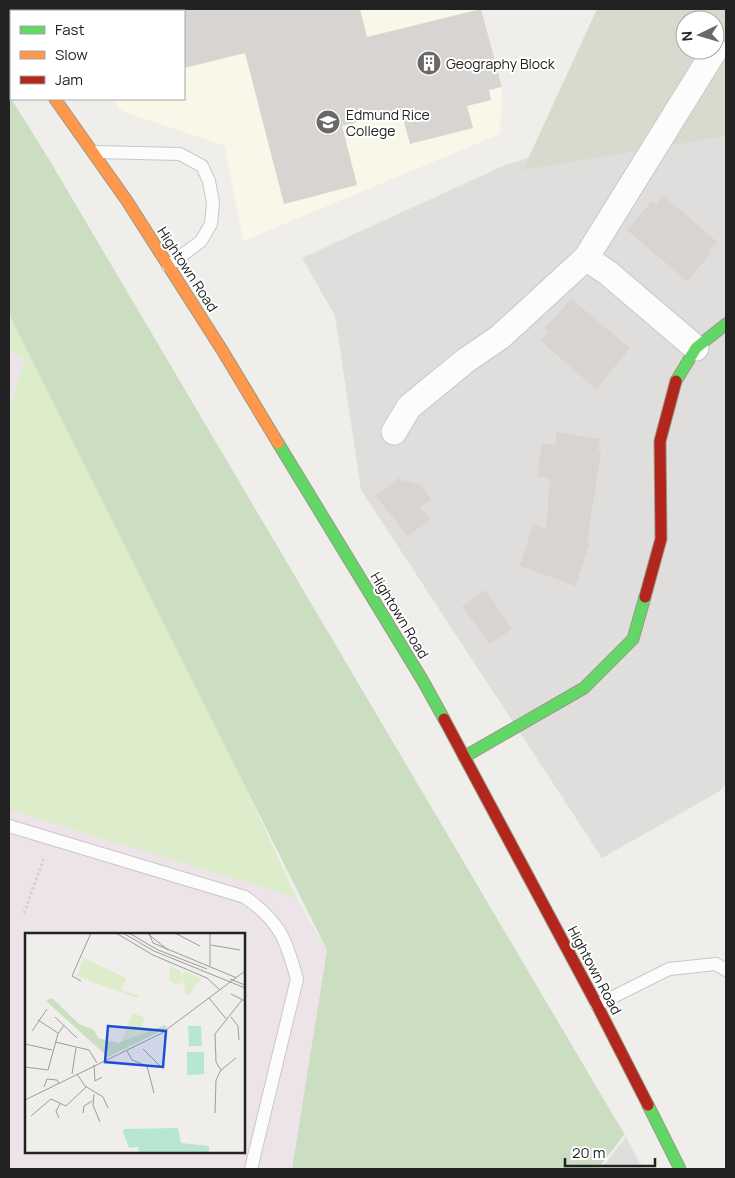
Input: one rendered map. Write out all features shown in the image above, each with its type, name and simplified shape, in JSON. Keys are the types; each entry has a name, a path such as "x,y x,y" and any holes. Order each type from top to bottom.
{"main road":[{"name":"Hightown Road","path":"56,100 126,201 222,350 423,681 597,1005 680,1169"},
{"path":"464,757 584,688 632,639 661,539 660,441 674,384 696,348 726,324"}],"street":[{"path":"394,432 409,407 465,361 500,337 586,258 709,60"},
{"path":"586,258 608,273 696,348"}],"lane":[{"path":"92,152 180,154 202,166 209,181 213,203 211,224 201,241 168,266"},
{"path":"9,826 244,897 263,910 279,928 290,952 297,979 251,1169"},
{"path":"597,1005 669,968 716,964 726,970"}],"path":[{"path":"24,913 50,838"}],"shaded area":[{"name":"Edmund Rice College","path":"481,9 502,87 500,134 243,241 225,146 122,111 113,100 185,100 185,10 40,10"},
{"path":"597,9 726,9 726,136 523,170"},
{"path":"726,90 726,783 720,791 602,858 361,490 335,316 302,258 503,166"},
{"path":"9,351 24,358 9,412"},
{"path":"9,810 294,897 298,901 327,950 292,1169 9,1169"},
{"path":"626,1137 643,1169 601,1169"}],"green space":[{"path":"9,95 10,100 12,100 50,161 626,1137 624,1135 598,1169 292,1169 327,950 9,314"},
{"path":"15,286 298,901 294,897 9,810 9,412 24,359 9,351 9,310"}],"building":[{"name":"Edmund Rice College","path":"360,9 367,37 481,9 502,87 489,90 491,100 467,106 473,128 410,144 401,111 342,126 357,185 284,204 245,53 185,68 184,10"},
{"path":"663,195 717,242 709,251 711,253 687,281 627,230 652,201 656,204"},
{"path":"571,299 630,348 596,389 541,341 549,331 545,328"},
{"path":"557,432 600,439 598,450 601,451 587,542 589,543 576,586 520,566 533,525 546,529 550,478 537,477 542,443 555,445"},
{"path":"399,478 402,482 405,480 421,485 431,499 420,507 430,519 408,536 376,496"},
{"path":"485,590 512,629 490,644 462,607"}],"traffic: fast":[{"path":"676,381 696,348 726,324"},
{"path":"278,443 423,681 444,719"},
{"path":"464,757 584,688 633,639 645,597"},
{"path":"648,1105 680,1169"}],"traffic: slow":[{"path":"56,100 127,201 222,350 278,443"}],"traffic: jam":[{"path":"645,597 661,539 660,441 676,381"},
{"path":"444,719 597,1005 648,1105"}],"place":[{"name":"Geography Block","path":"429,63"},
{"name":"Edmund Rice College","path":"328,122"}]}
